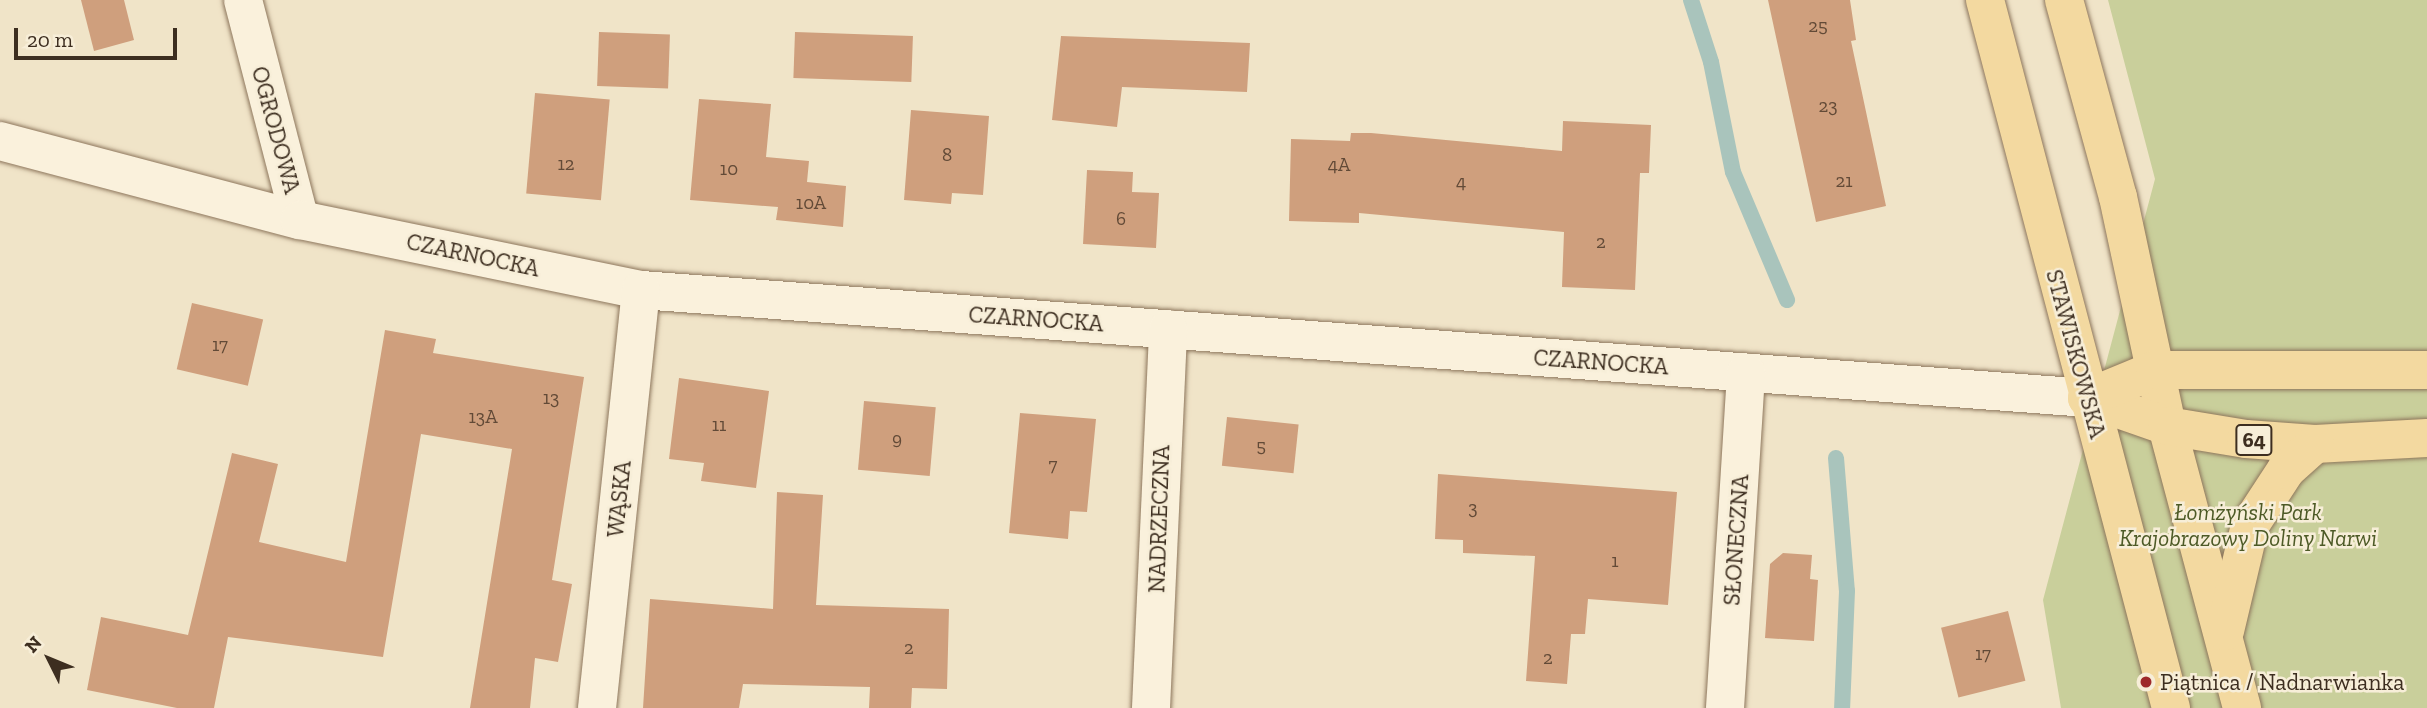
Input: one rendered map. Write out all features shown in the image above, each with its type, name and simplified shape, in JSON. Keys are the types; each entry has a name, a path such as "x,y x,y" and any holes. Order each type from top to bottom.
{"main road":[{"name":"STAWISKOWSKA","path":"1985,0 2087,398 2171,708"},
{"path":"2064,0 2118,197 2167,426 2242,708"},
{"path":"2087,398 2155,370 2427,370"},
{"name":"64","path":"2087,398 2167,426 2315,444 2427,438"},
{"path":"2224,636 2250,525 2286,470 2315,444"}],"street":[{"name":"OGRODOWA","path":"243,0 300,220"},
{"name":"CZARNOCKA","path":"0,141 300,220 641,289 2087,398"},
{"name":"WĄSKA","path":"597,708 641,289"},
{"name":"NADRZECZNA","path":"1151,708 1167,329"},
{"name":"SŁONECZNA","path":"1725,708 1746,373"}],"green space":[{"name":"Łomżyński Park Krajobrazowy Doliny Narwi","path":"2108,0 2427,0 2427,708 2061,708 2043,600 2155,179"}],"building":[{"path":"81,0 124,0 134,40 94,51"},
{"path":"1768,0 1850,0 1856,40 1851,41 1886,206 1816,222"},
{"path":"599,32 670,34 668,88 597,86"},
{"path":"795,32 913,36 911,82 793,78"},
{"path":"1061,36 1250,43 1247,92 1122,87 1117,127 1052,120"},
{"path":"535,93 610,100 601,200 526,194"},
{"path":"699,99 771,104 766,157 809,161 807,182 846,186 843,227 776,220 778,207 690,200"},
{"path":"911,110 989,116 983,195 952,193 951,204 904,200"},
{"path":"1563,121 1651,125 1649,173 1640,173 1635,290 1562,287 1564,232 1359,213 1359,223 1289,221 1291,139 1350,141 1351,133 1371,133 1562,151"},
{"path":"1087,170 1133,172 1132,192 1159,193 1156,248 1083,244"},
{"path":"192,303 263,319 248,386 177,369"},
{"path":"385,330 436,339 433,353 584,377 552,580 572,584 558,662 535,658 530,708 470,708 512,449 421,434 383,657 228,637 214,708 177,708 87,690 101,617 188,635 232,453 278,464 259,542 346,562"},
{"path":"679,378 769,391 756,488 701,481 704,463 669,459"},
{"path":"864,401 936,407 930,476 858,470"},
{"path":"1020,413 1096,419 1087,512 1070,511 1068,539 1009,533"},
{"path":"1227,417 1299,425 1293,473 1222,466"},
{"path":"1438,474 1677,492 1668,605 1588,599 1585,634 1571,634 1567,684 1526,681 1535,556 1463,553 1463,540 1435,539"},
{"path":"777,492 823,495 816,605 949,609 947,689 912,688 911,708 869,708 870,687 743,684 739,708 643,708 650,599 773,609"},
{"path":"1783,553 1812,555 1810,579 1818,580 1814,641 1765,638 1770,564"},
{"path":"2008,611 2025,681 1958,698 1941,628"}],"waterway":[{"path":"1691,0 1711,62 1733,172 1787,300"},
{"path":"1836,458 1847,591 1842,708"}],"place":[{"name":"Piątnica / Nadnarwianka","path":"2146,682"}]}
